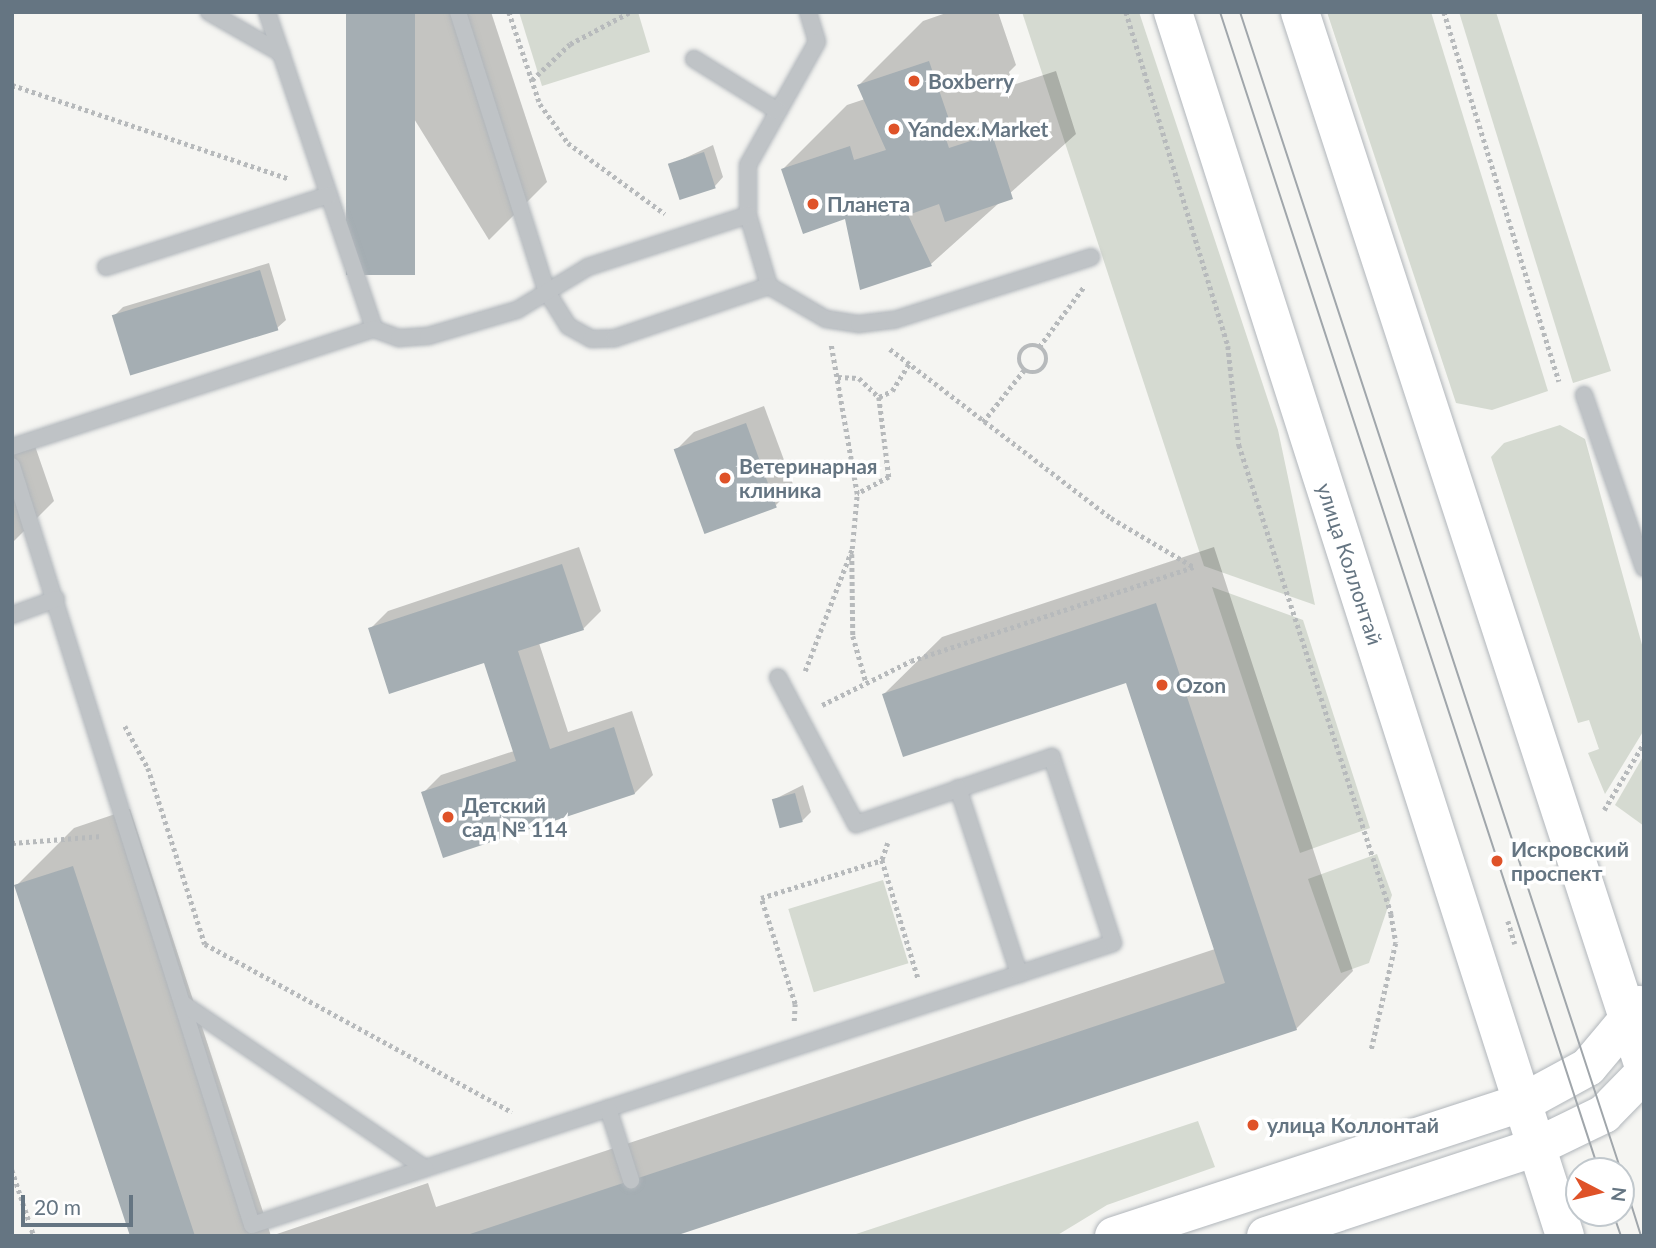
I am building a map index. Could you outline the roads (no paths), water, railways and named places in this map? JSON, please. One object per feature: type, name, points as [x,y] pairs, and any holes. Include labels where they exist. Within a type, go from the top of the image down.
[{"type":"main road","name":"улица Коллонтай","points":[[1172,12],[1565,1236]]},
{"type":"main road","points":[[1300,12],[1636,1010],[1644,1068]]},
{"type":"main road","points":[[1114,1236],[1522,1103],[1588,1067],[1636,1010]]},
{"type":"main road","points":[[1266,1236],[1536,1147],[1604,1114],[1644,1073]]},
{"type":"lane","points":[[209,12],[281,53]]},
{"type":"lane","points":[[267,12],[374,329]]},
{"type":"lane","points":[[458,12],[547,292],[568,326],[590,339],[615,338],[769,286]]},
{"type":"lane","points":[[808,12],[817,42],[748,165],[748,215],[769,286],[826,319],[859,324],[894,320],[1091,257]]},
{"type":"lane","points":[[694,59],[778,111]]},
{"type":"lane","points":[[106,267],[329,195]]},
{"type":"lane","points":[[12,447],[374,329],[399,338],[428,336],[517,310],[588,267],[748,215]]},
{"type":"lane","points":[[1584,395],[1644,568]]},
{"type":"lane","points":[[12,466],[57,599],[252,1225],[1113,943],[1052,757],[856,824],[778,677]]},
{"type":"lane","points":[[12,615],[57,599]]},
{"type":"lane","points":[[958,788],[1019,974]]},
{"type":"lane","points":[[182,1003],[425,1168]]},
{"type":"lane","points":[[608,1108],[631,1180]]},
{"type":"tram line","points":[[1220,12],[1594,1157]]},
{"type":"tram line","points":[[1240,12],[1616,1157]]},
{"type":"tram line","points":[[1635,1217],[1641,1236]]},
{"type":"tram line","points":[[1618,1227],[1621,1236]]},
{"type":"place","name":"Boxberry","points":[[914,81]]},
{"type":"place","name":"Yandex.Market","points":[[894,129]]},
{"type":"place","name":"Планета","points":[[813,204]]},
{"type":"place","name":"Ветеринарная клиника","points":[[725,478]]},
{"type":"place","name":"Ozon","points":[[1162,685]]},
{"type":"place","name":"Детский сад № 114","points":[[448,817]]},
{"type":"place","name":"Искровский проспект","points":[[1497,861]]},
{"type":"place","name":"улица Коллонтай","points":[[1253,1125]]}]
